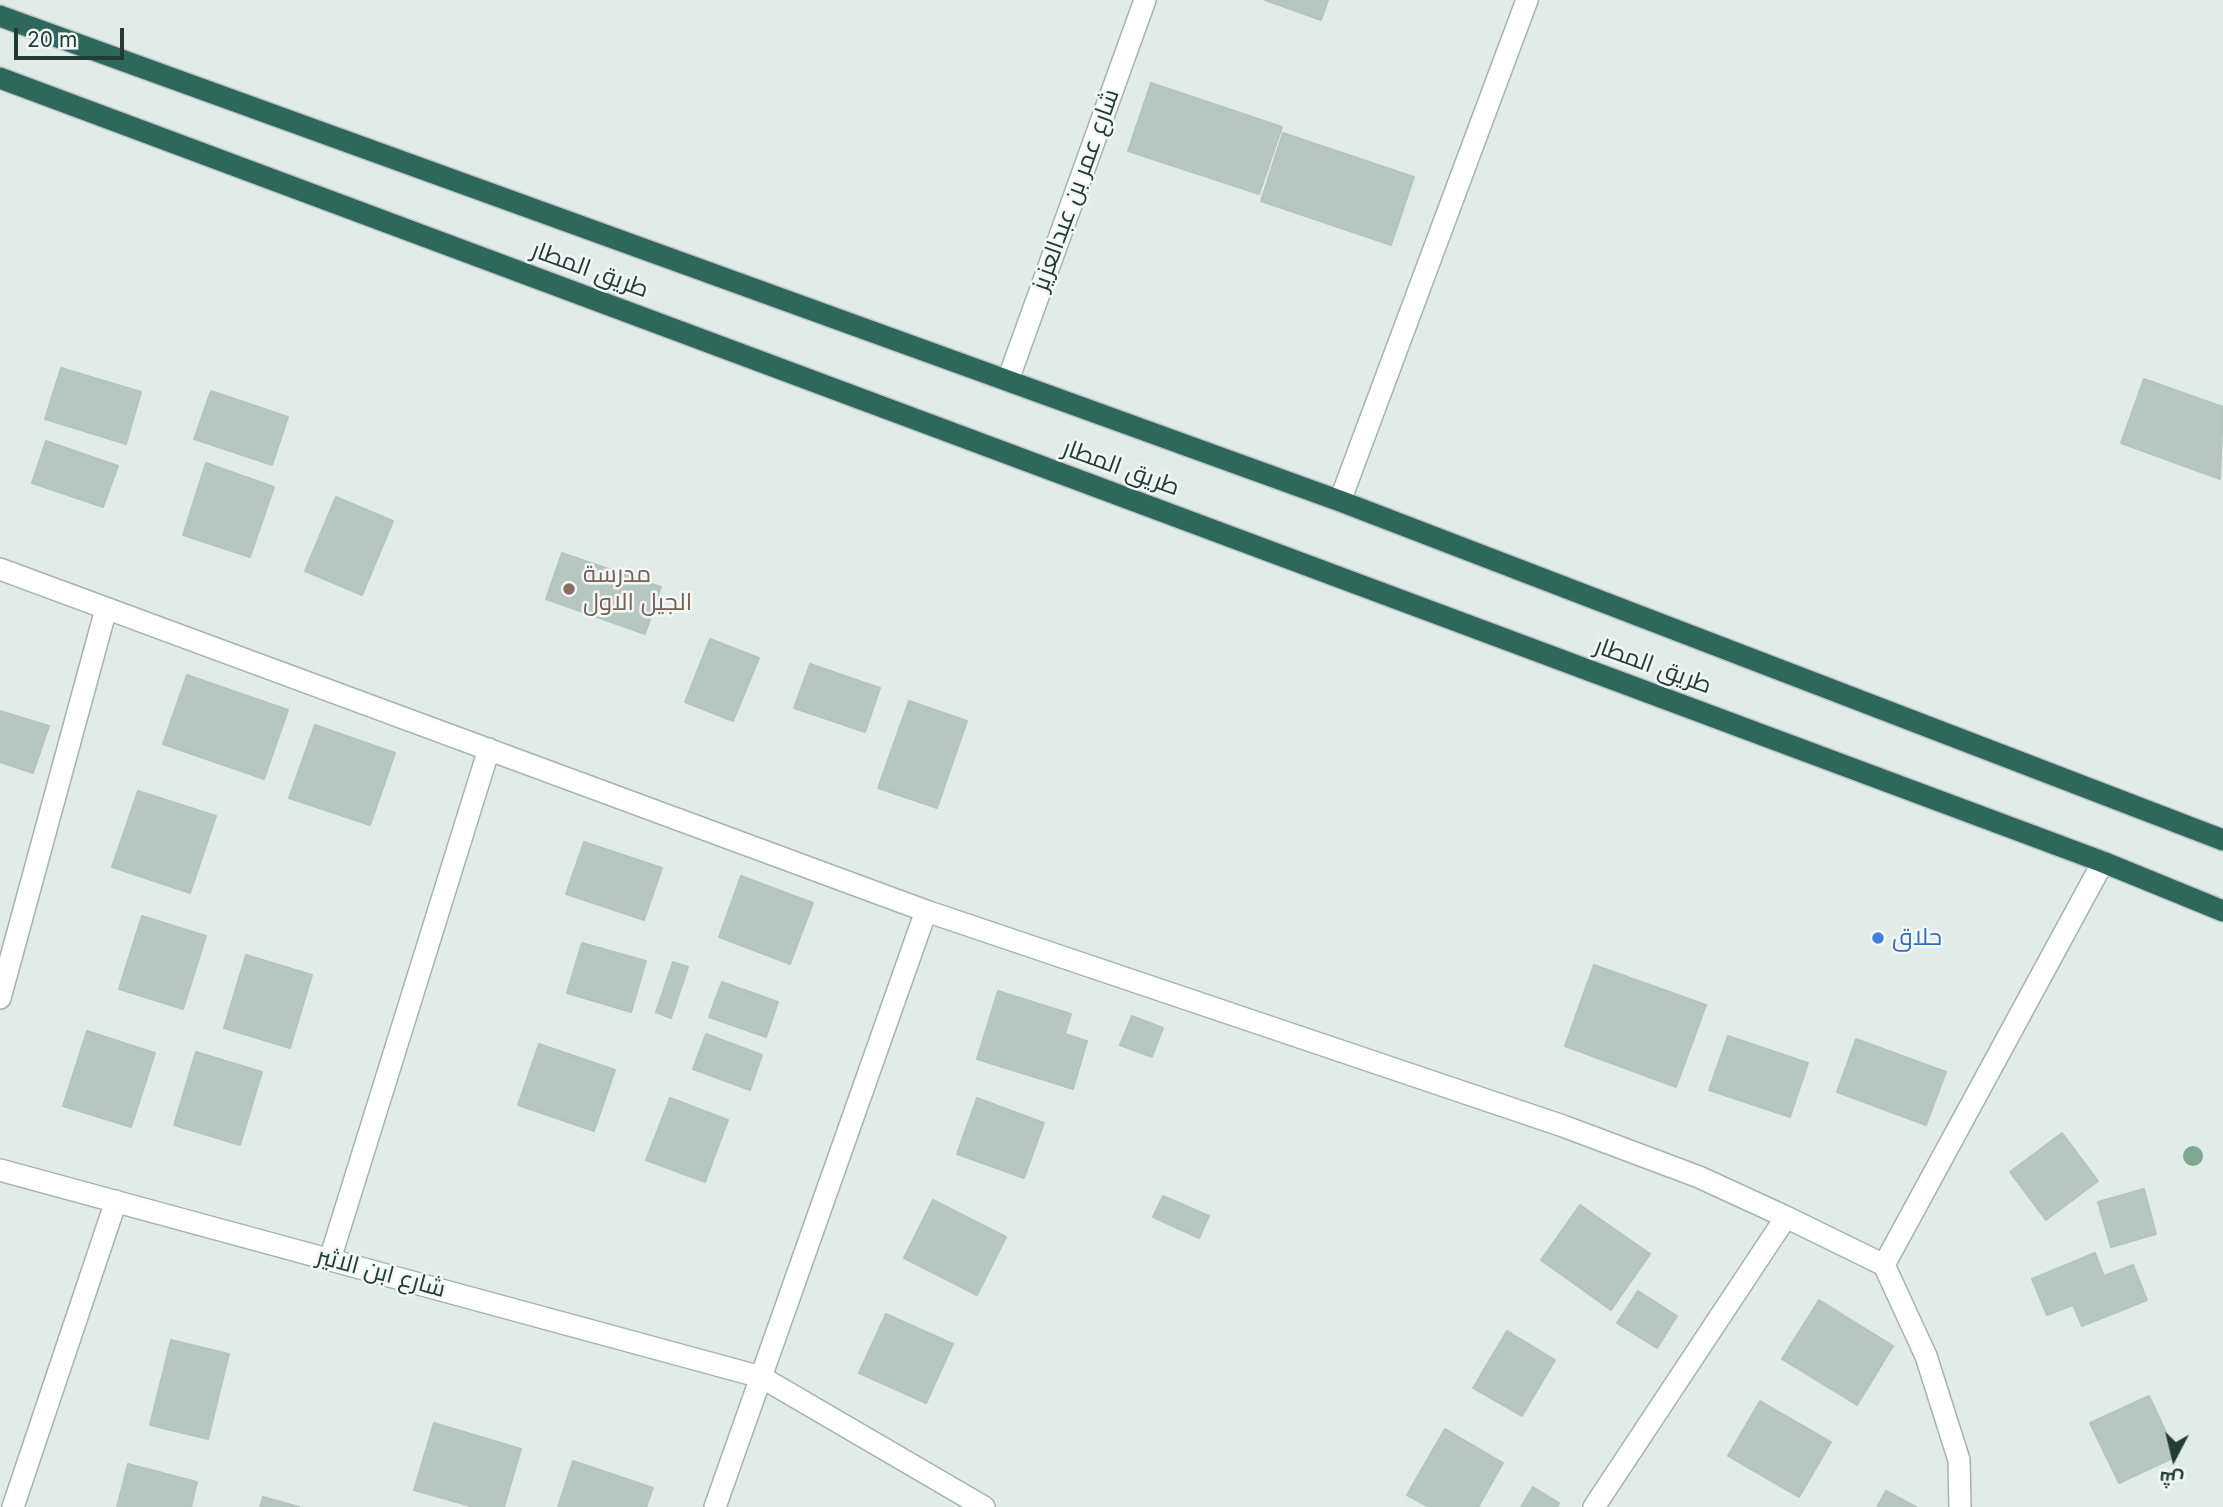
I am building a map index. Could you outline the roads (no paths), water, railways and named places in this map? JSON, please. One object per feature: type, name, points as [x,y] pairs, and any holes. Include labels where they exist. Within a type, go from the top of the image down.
[{"type":"highway","name":"طريق المطار","points":[[0,16],[1339,501],[2223,840]]},
{"type":"highway","name":"طريق المطار","points":[[0,78],[2103,862],[2223,911]]},
{"type":"street","name":"شارع عمر بن عبدالعزيز","points":[[1008,380],[1145,0]]},
{"type":"street","points":[[1339,501],[1527,0]]},
{"type":"street","points":[[0,569],[926,911],[1563,1126],[1699,1177],[1786,1217],[1884,1265],[1926,1356],[1959,1460],[1960,1507]]},
{"type":"street","points":[[0,998],[106,609]]},
{"type":"street","points":[[330,1259],[489,749]]},
{"type":"street","points":[[1884,1265],[2103,862]]},
{"type":"street","points":[[715,1507],[926,911]]},
{"type":"street","name":"شارع ابن الاثير","points":[[0,1170],[761,1377],[984,1507]]},
{"type":"street","points":[[13,1507],[116,1201]]},
{"type":"street","points":[[1594,1507],[1786,1217]]},
{"type":"place","name":"مدرسة الجيل الاول","points":[[569,589]]},
{"type":"place","name":"حلاق","points":[[1878,938]]}]
